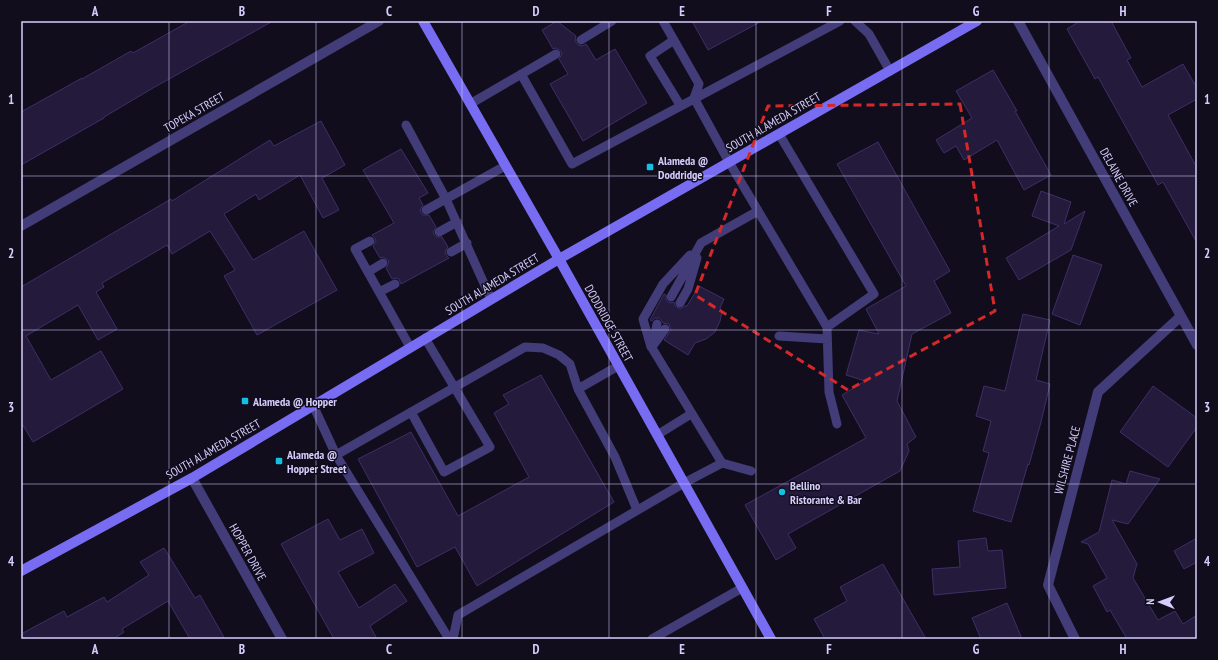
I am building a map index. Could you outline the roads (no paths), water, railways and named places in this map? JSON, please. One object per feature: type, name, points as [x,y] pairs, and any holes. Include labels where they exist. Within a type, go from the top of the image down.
[{"type":"main road","name":"DODDRIDGE STREET","points":[[423,21],[559,259],[771,639]]},
{"type":"main road","name":"SOUTH ALAMEDA STREET","points":[[21,571],[192,478],[559,259],[977,21]]},
{"type":"street","name":"TOPEKA STREET","points":[[21,226],[379,21]]},
{"type":"street","name":"DELAINE DRIVE","points":[[1018,21],[1180,317],[1197,345]]},
{"type":"street","name":"WILSHIRE PLACE","points":[[1075,639],[1048,584],[1098,392],[1180,317]]},
{"type":"street","name":"HOPPER DRIVE","points":[[192,478],[282,639]]},
{"type":"lane","points":[[581,40],[612,21]]},
{"type":"lane","points":[[664,21],[699,84],[694,98],[729,162],[827,327],[829,392],[837,424]]},
{"type":"lane","points":[[521,74],[572,164],[680,105],[840,21]]},
{"type":"lane","points":[[860,23],[869,34],[890,71]]},
{"type":"lane","points":[[674,40],[650,56],[680,105]]},
{"type":"lane","points":[[470,104],[556,54]]},
{"type":"lane","points":[[406,125],[446,199],[491,299]]},
{"type":"lane","points":[[779,134],[874,294],[827,327]]},
{"type":"lane","points":[[426,210],[506,166]]},
{"type":"lane","points":[[751,471],[722,463],[652,348],[643,319],[663,284],[701,243],[758,211]]},
{"type":"lane","points":[[439,232],[457,222]]},
{"type":"lane","points":[[370,241],[355,249],[410,347]]},
{"type":"lane","points":[[451,252],[467,243]]},
{"type":"lane","points":[[671,297],[701,243]]},
{"type":"lane","points":[[680,303],[688,289],[701,243]]},
{"type":"lane","points":[[368,272],[383,263]]},
{"type":"lane","points":[[379,292],[395,284]]},
{"type":"lane","points":[[652,348],[661,326]]},
{"type":"lane","points":[[779,336],[827,339]]},
{"type":"lane","points":[[411,412],[444,472],[490,447],[425,338]]},
{"type":"lane","points":[[336,455],[525,347],[543,348],[559,355],[570,364],[578,389],[615,457],[637,510]]},
{"type":"lane","points":[[578,389],[618,366]]},
{"type":"lane","points":[[313,405],[336,455],[449,639]]},
{"type":"lane","points":[[656,435],[691,414]]},
{"type":"lane","points":[[453,639],[458,616],[637,510],[722,463]]},
{"type":"lane","points":[[652,639],[742,588]]},
{"type":"place","name":"Alameda @ Doddridge","points":[[650,167]]},
{"type":"place","name":"Alameda @ Hopper","points":[[245,401]]},
{"type":"place","name":"Alameda @ Hopper Street","points":[[279,461]]},
{"type":"place","name":"Bellino Ristorante & Bar","points":[[782,492]]}]
